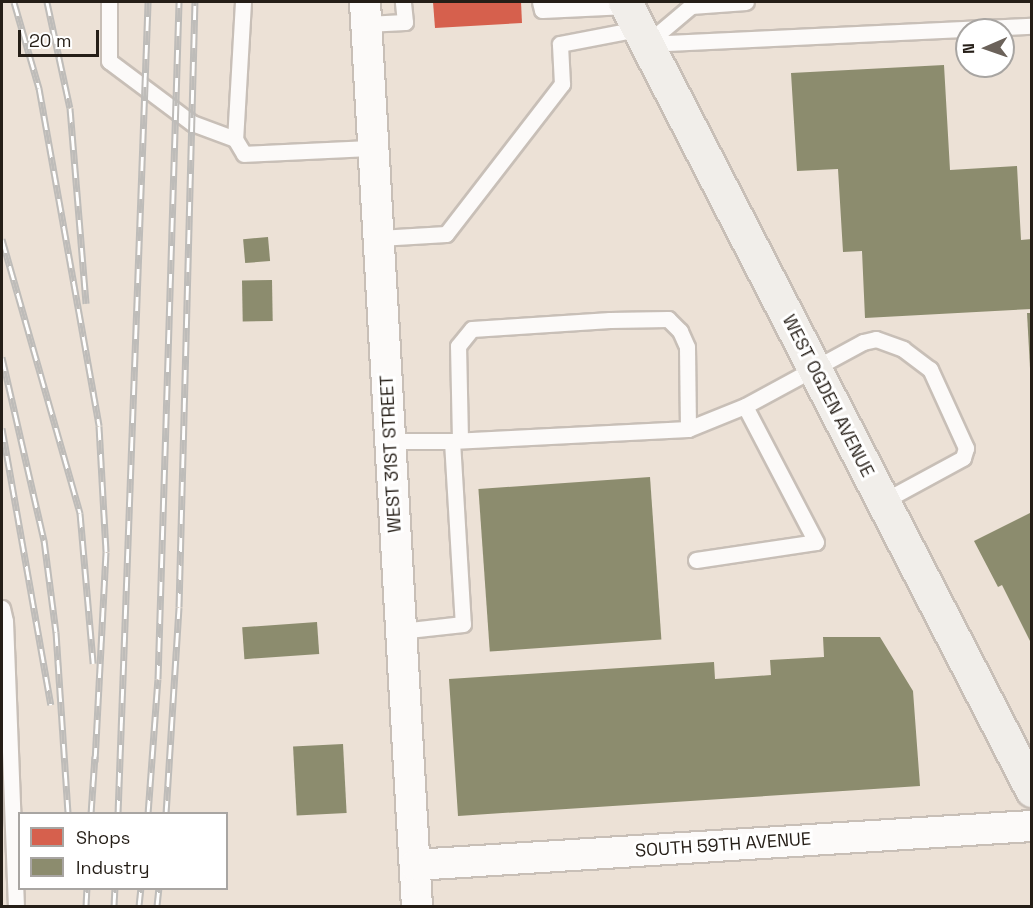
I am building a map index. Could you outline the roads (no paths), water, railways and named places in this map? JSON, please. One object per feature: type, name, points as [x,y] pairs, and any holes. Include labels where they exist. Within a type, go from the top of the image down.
[{"type":"main road","name":"WEST OGDEN AVENUE","points":[[634,20],[1032,790]]},
{"type":"street","name":"WEST 31ST STREET","points":[[366,13],[417,906]]},
{"type":"street","name":"SOUTH 59TH AVENUE","points":[[415,865],[1032,826]]},
{"type":"lane","points":[[109,2],[109,61],[192,123],[235,140],[244,153],[373,148]]},
{"type":"lane","points":[[235,140],[243,2]]},
{"type":"lane","points":[[366,13],[405,22],[404,2]]},
{"type":"lane","points":[[540,2],[542,10],[634,20],[1032,26]]},
{"type":"lane","points":[[379,238],[446,234],[562,84],[560,44],[634,20],[691,6],[746,2]]},
{"type":"lane","points":[[401,631],[463,624],[456,440],[458,346],[472,329],[610,320],[668,319],[680,331],[687,346],[688,429]]},
{"type":"lane","points":[[390,441],[688,429],[745,406],[876,339],[903,349],[930,369],[966,448],[963,458],[882,502]]},
{"type":"lane","points":[[696,560],[816,542],[745,406]]},
{"type":"lane","points":[[2,608],[5,621],[16,906]]},
{"type":"railway","points":[[14,2],[39,88],[99,426],[106,552],[95,762]]},
{"type":"railway","points":[[47,2],[70,108],[86,303]]},
{"type":"railway","points":[[118,812],[148,2]]},
{"type":"railway","points":[[148,812],[158,679],[179,2]]},
{"type":"railway","points":[[166,812],[179,607],[195,2]]},
{"type":"railway","points":[[2,239],[80,513],[93,663]]},
{"type":"railway","points":[[2,357],[44,540],[56,632],[68,812]]},
{"type":"railway","points":[[2,428],[51,705]]},
{"type":"railway","points":[[91,812],[95,756]]},
{"type":"railway","points":[[86,906],[87,890]]},
{"type":"railway","points":[[114,906],[115,890]]},
{"type":"railway","points":[[139,906],[141,890]]},
{"type":"railway","points":[[157,906],[159,890]]}]
